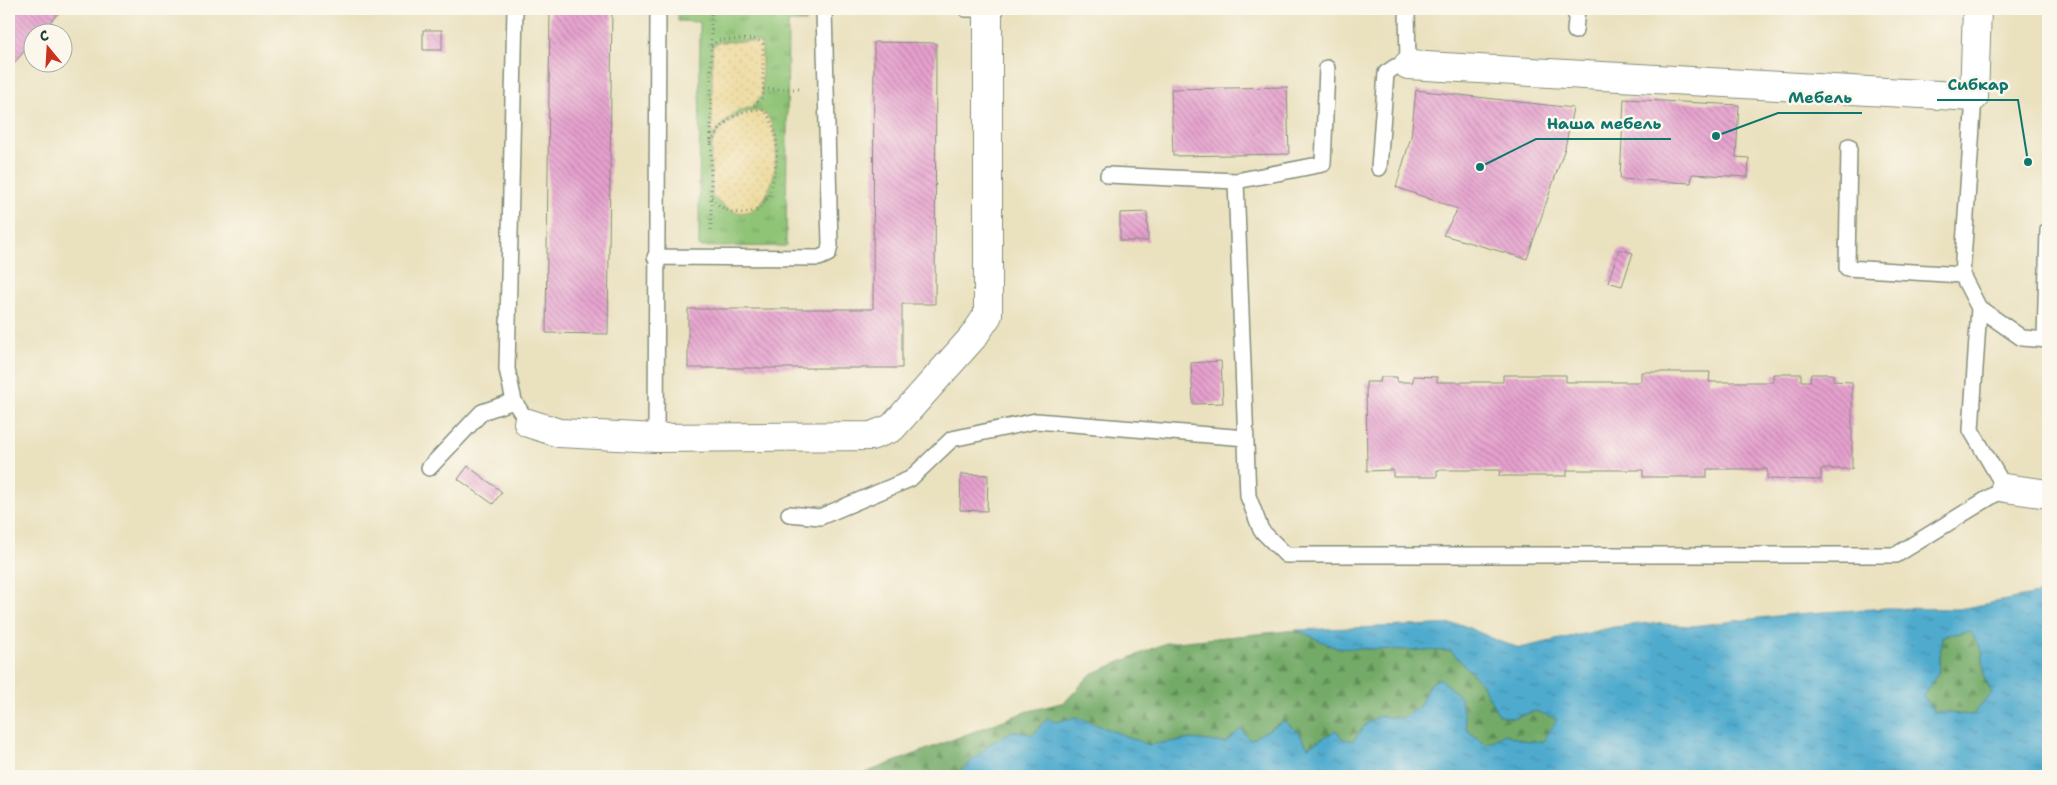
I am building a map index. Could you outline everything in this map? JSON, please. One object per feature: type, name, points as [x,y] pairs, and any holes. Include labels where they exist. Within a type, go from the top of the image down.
[{"type":"street","points":[[521,412],[559,433],[656,438],[871,436],[892,428],[973,337],[988,315],[988,9]]},
{"type":"street","points":[[1408,66],[1974,97],[1977,9]]},
{"type":"street","points":[[2005,488],[2048,494]]},
{"type":"lane","points":[[429,468],[482,412],[521,412],[507,368],[514,9]]},
{"type":"lane","points":[[966,9],[988,9]]},
{"type":"lane","points":[[1379,168],[1386,73],[1395,67],[1408,66],[1407,9]]},
{"type":"lane","points":[[1576,31],[1577,9]]},
{"type":"lane","points":[[656,438],[655,257],[658,10]]},
{"type":"lane","points":[[655,257],[818,258],[828,254],[830,245],[824,10]]},
{"type":"lane","points":[[1108,175],[1236,181],[1323,164],[1327,68]]},
{"type":"lane","points":[[1974,97],[1962,275],[1979,308],[2022,338],[2047,340],[2048,230]]},
{"type":"lane","points":[[1849,146],[1847,268],[1962,275]]},
{"type":"lane","points":[[1236,181],[1248,496],[1261,530],[1286,555],[1896,555],[2005,488],[1971,430],[1979,308]]},
{"type":"lane","points":[[789,514],[820,517],[910,479],[952,439],[1036,421],[1246,438]]},
{"type":"path","points":[[658,10],[824,10]]},
{"type":"path","points":[[711,10],[711,236]]},
{"type":"path","points":[[711,46],[719,40],[756,39],[764,44],[763,97],[751,109]]},
{"type":"path","points":[[763,89],[825,88]]},
{"type":"path","points":[[711,143],[727,122],[740,112],[751,109],[764,110],[772,120],[776,137],[776,167],[772,188],[767,200],[755,211],[737,214],[720,207],[711,196]]},
{"type":"green space","points":[[678,9],[806,9],[806,22],[788,22],[786,246],[699,247],[700,22],[678,21]],"holes":[[[756,41],[762,45],[762,96],[750,108],[740,110],[726,121],[713,136],[713,47],[720,42]],[[773,129],[774,165],[766,199],[712,196],[712,146]]]},
{"type":"green space","points":[[1297,630],[1336,648],[1451,651],[1481,683],[1499,715],[1512,718],[1536,711],[1558,719],[1543,742],[1521,740],[1505,734],[1486,745],[1467,730],[1460,697],[1429,685],[1419,707],[1402,718],[1379,716],[1367,723],[1353,741],[1343,739],[1336,730],[1308,747],[1299,733],[1284,721],[1250,740],[1225,743],[1191,739],[1149,745],[1076,717],[1056,722],[1033,735],[1012,731],[964,767],[956,776],[857,776],[1025,712],[1065,702],[1091,674],[1166,643]]},
{"type":"green space","points":[[1970,631],[1983,652],[1984,677],[1992,693],[1973,715],[1934,712],[1923,696],[1938,673],[1942,636]]},
{"type":"sand","points":[[756,41],[762,45],[762,96],[750,108],[740,110],[726,121],[712,137],[712,47],[720,42]]},
{"type":"sand","points":[[751,111],[759,111],[766,115],[773,128],[776,146],[775,167],[770,187],[761,203],[748,212],[732,210],[712,196],[711,151],[714,139],[727,123],[739,115]]},
{"type":"water","points":[[2048,592],[2048,776],[956,776],[991,743],[1012,731],[1033,735],[1047,718],[1056,722],[1076,717],[1149,745],[1191,739],[1225,743],[1241,729],[1250,740],[1284,721],[1299,733],[1308,747],[1336,730],[1343,739],[1353,741],[1367,723],[1379,716],[1402,718],[1419,707],[1429,685],[1440,678],[1460,697],[1467,730],[1486,745],[1505,734],[1521,740],[1543,742],[1557,719],[1536,711],[1512,718],[1499,715],[1481,683],[1451,651],[1336,648],[1297,630],[1460,624],[1520,648],[1614,627],[1649,623],[1692,626],[1794,614],[1887,608],[1959,609]],"holes":[[[1970,631],[1983,652],[1984,677],[1992,693],[1973,715],[1934,712],[1923,696],[1938,673],[1942,636]]]},
{"type":"building","points":[[17,9],[62,9],[50,22],[22,22],[22,54],[9,69],[9,18]]},
{"type":"building","points":[[550,9],[612,9],[608,334],[546,333]]},
{"type":"building","points":[[423,30],[442,30],[442,50],[423,50]]},
{"type":"building","points":[[874,42],[936,43],[935,304],[902,304],[902,368],[688,368],[688,309],[873,309]]},
{"type":"building","points":[[1287,87],[1289,154],[1173,156],[1171,89]]},
{"type":"building","points":[[1416,90],[1573,108],[1565,148],[1527,259],[1443,235],[1458,209],[1396,187],[1411,137]]},
{"type":"building","points":[[1624,99],[1739,105],[1736,157],[1749,158],[1748,177],[1692,174],[1691,183],[1620,179]]},
{"type":"building","points":[[1147,212],[1148,241],[1120,241],[1120,213]]},
{"type":"building","points":[[1619,249],[1633,253],[1622,286],[1608,282]]},
{"type":"building","points":[[1221,361],[1223,403],[1193,404],[1191,363]]},
{"type":"building","points":[[1641,372],[1710,372],[1709,382],[1773,382],[1773,374],[1801,374],[1801,381],[1810,381],[1811,374],[1833,374],[1833,381],[1852,382],[1852,469],[1821,469],[1821,480],[1767,479],[1767,469],[1707,469],[1707,477],[1643,477],[1643,470],[1567,470],[1567,476],[1499,476],[1500,470],[1437,470],[1437,477],[1393,477],[1393,470],[1367,471],[1366,382],[1380,382],[1381,377],[1397,377],[1397,382],[1413,382],[1413,376],[1437,377],[1437,382],[1503,382],[1503,375],[1566,375],[1566,382],[1641,382]]},
{"type":"building","points":[[468,466],[502,492],[493,504],[458,479]]},
{"type":"building","points":[[961,474],[988,475],[987,511],[960,510]]},
{"type":"place","name":"Мебель","points":[[1716,136]]},
{"type":"place","name":"Сибкар","points":[[2028,162]]},
{"type":"place","name":"Наша мебель","points":[[1480,167]]}]
